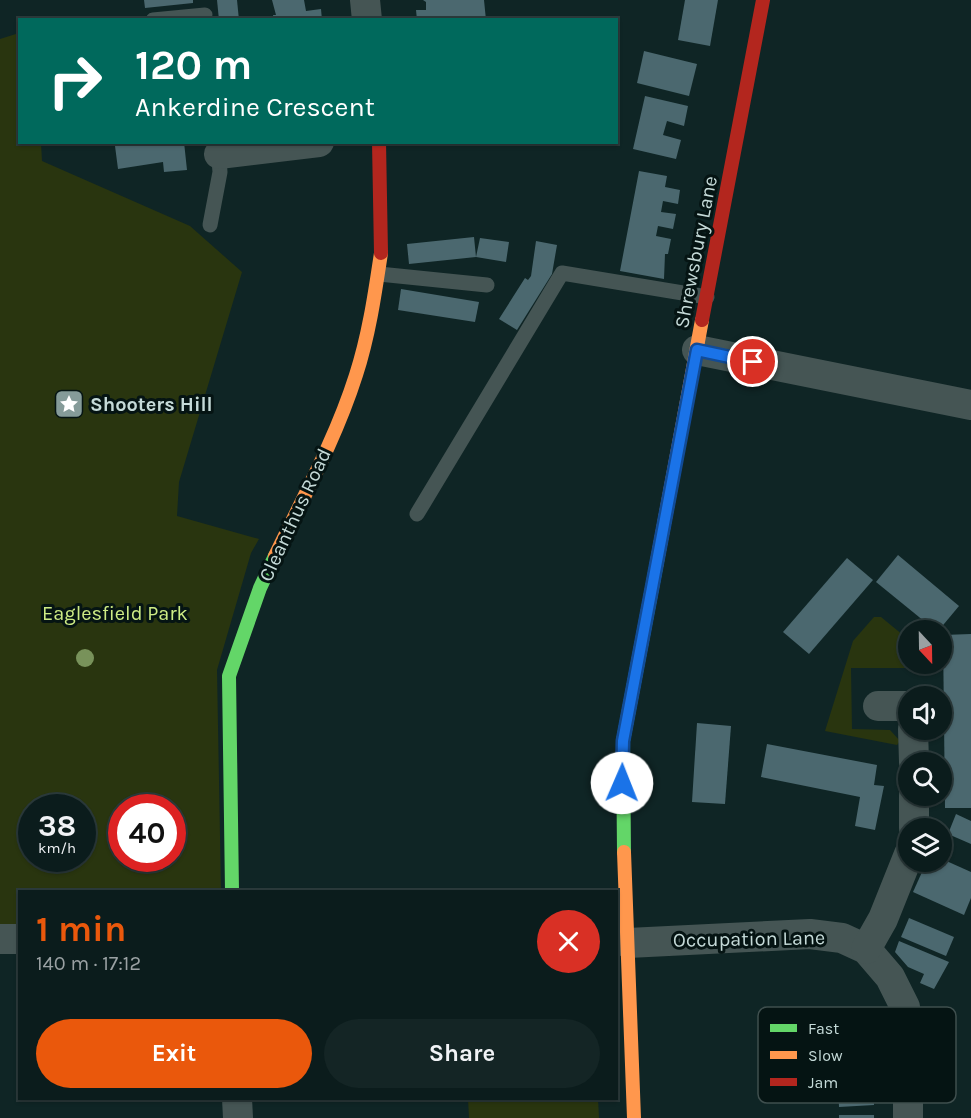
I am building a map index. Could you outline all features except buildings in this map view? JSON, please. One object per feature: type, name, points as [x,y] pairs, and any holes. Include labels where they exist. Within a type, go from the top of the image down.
[{"type":"street","points":[[365,0],[367,18]]},
{"type":"street","name":"Shrewsbury Lane","points":[[634,1118],[624,930],[623,741],[763,0]]},
{"type":"street","points":[[218,148],[286,144]]},
{"type":"street","name":"Cleanthus Road","points":[[232,890],[229,676],[260,588],[338,425],[357,373],[379,274],[383,243],[379,144]]},
{"type":"street","points":[[697,350],[971,405]]},
{"type":"street","points":[[878,706],[898,706]]},
{"type":"street","points":[[866,949],[883,919],[902,872]]},
{"type":"street","name":"Occupation Lane","points":[[624,930],[810,934],[842,938],[866,949],[890,977],[905,1007]]},
{"type":"street","points":[[0,939],[18,939]]},
{"type":"street","points":[[237,1100],[238,1118]]},
{"type":"street","name":"Occupation Lane","points":[[909,1103],[909,1118]]},
{"type":"lane","points":[[165,18],[205,11]]},
{"type":"lane","points":[[210,225],[220,172],[218,148]]},
{"type":"lane","points":[[417,514],[562,273],[707,297]]},
{"type":"lane","points":[[379,274],[487,285]]},
{"type":"green space","name":"Eaglesfield Park","points":[[18,33],[18,144],[41,144],[42,161],[190,226],[242,272],[179,482],[177,516],[259,539],[251,553],[217,670],[221,890],[18,890],[18,925],[0,926],[0,39]]},
{"type":"green space","points":[[874,617],[881,617],[898,631],[898,668],[851,668],[852,729],[890,730],[900,741],[897,745],[825,731],[853,641]]},
{"type":"green space","points":[[468,1100],[598,1100],[599,1118],[469,1118]]},
{"type":"traffic: fast","points":[[232,890],[229,676],[260,588],[275,556]]},
{"type":"traffic: fast","points":[[624,852],[623,741],[656,567]]},
{"type":"traffic: slow","points":[[275,556],[319,467],[348,398],[361,360],[381,253]]},
{"type":"traffic: slow","points":[[656,567],[702,320]]},
{"type":"traffic: slow","points":[[624,852],[634,1118]]},
{"type":"traffic: jam","points":[[702,320],[763,0]]},
{"type":"traffic: jam","points":[[379,144],[381,253]]},
{"type":"place","name":"Shooters Hill","points":[[69,404]]},
{"type":"route","points":[[622,783],[623,741],[666,525],[697,350],[753,362]]}]
